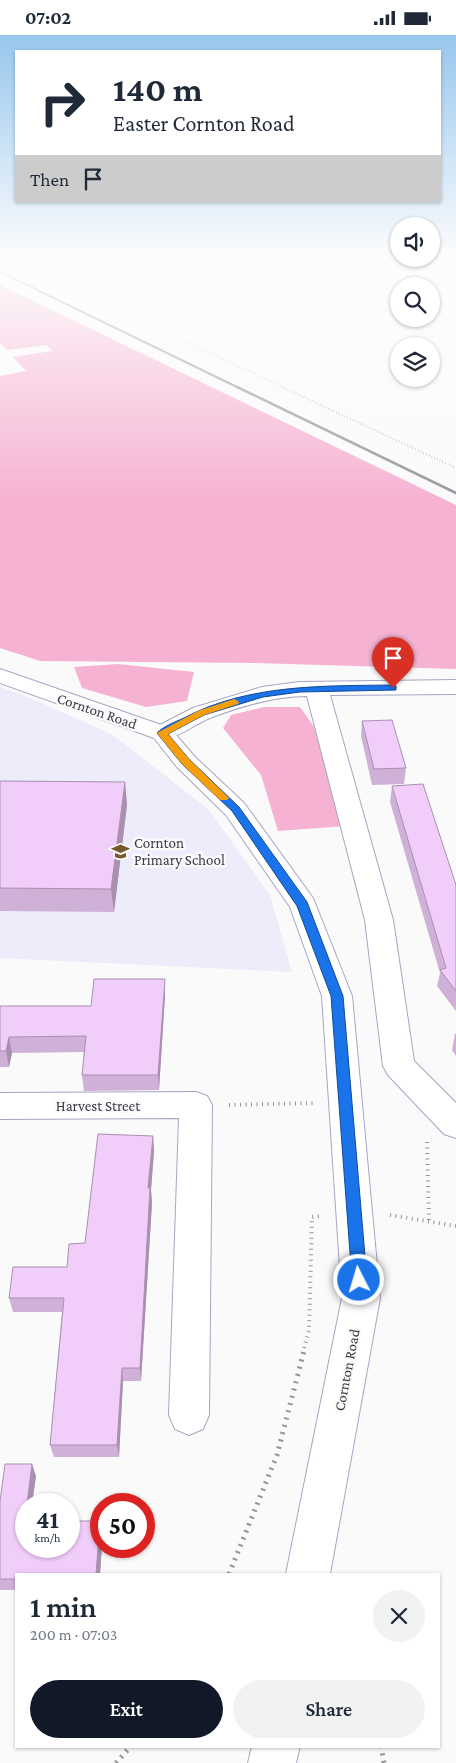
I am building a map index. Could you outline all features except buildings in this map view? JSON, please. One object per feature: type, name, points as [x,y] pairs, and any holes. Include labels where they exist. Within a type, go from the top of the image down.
[{"type":"street","name":"Cornton Road","points":[[0,676],[162,733],[186,762],[235,809],[303,905],[337,996],[361,1298],[308,1573]]},
{"type":"street","points":[[162,733],[201,713],[262,694],[317,689],[456,687]]},
{"type":"street","points":[[317,689],[379,920],[399,1066],[456,1124]]},
{"type":"street","points":[[189,1415],[196,1105]]},
{"type":"street","name":"Harvest Street","points":[[0,1106],[196,1105]]},
{"type":"street","points":[[272,1763],[276,1748]]},
{"type":"path","points":[[179,339],[456,468]]},
{"type":"path","points":[[426,1093],[429,1221]]},
{"type":"path","points":[[196,1105],[344,1103]]},
{"type":"path","points":[[229,1573],[277,1455],[309,1330],[312,1217],[353,1208],[456,1226]]},
{"type":"path","points":[[116,1763],[130,1748]]},
{"type":"path","points":[[381,1748],[384,1763]]},
{"type":"shaded area","points":[[0,339],[111,339],[456,505],[456,669],[255,663],[40,661],[0,648],[0,376],[26,371],[13,357],[52,351],[47,345],[7,350],[0,343]]},
{"type":"shaded area","points":[[118,664],[194,672],[187,701],[146,707],[82,688],[74,667]]},
{"type":"shaded area","name":"Cornton Primary School","points":[[0,687],[33,699],[113,735],[208,809],[270,895],[292,972],[0,958]]},
{"type":"shaded area","points":[[264,707],[300,707],[317,731],[346,826],[278,831],[261,775],[223,728],[231,715]]},
{"type":"railway","points":[[137,339],[239,388]]},
{"type":"railway","points":[[237,387],[456,493]]},
{"type":"slow traffic","points":[[224,798],[186,762],[162,733],[201,713],[234,702]]},
{"type":"place","name":"Cornton Primary School","points":[[120,852]]},
{"type":"route","points":[[359,1280],[337,996],[303,905],[235,809],[186,762],[162,733],[201,713],[262,694],[300,689],[393,688]]}]
